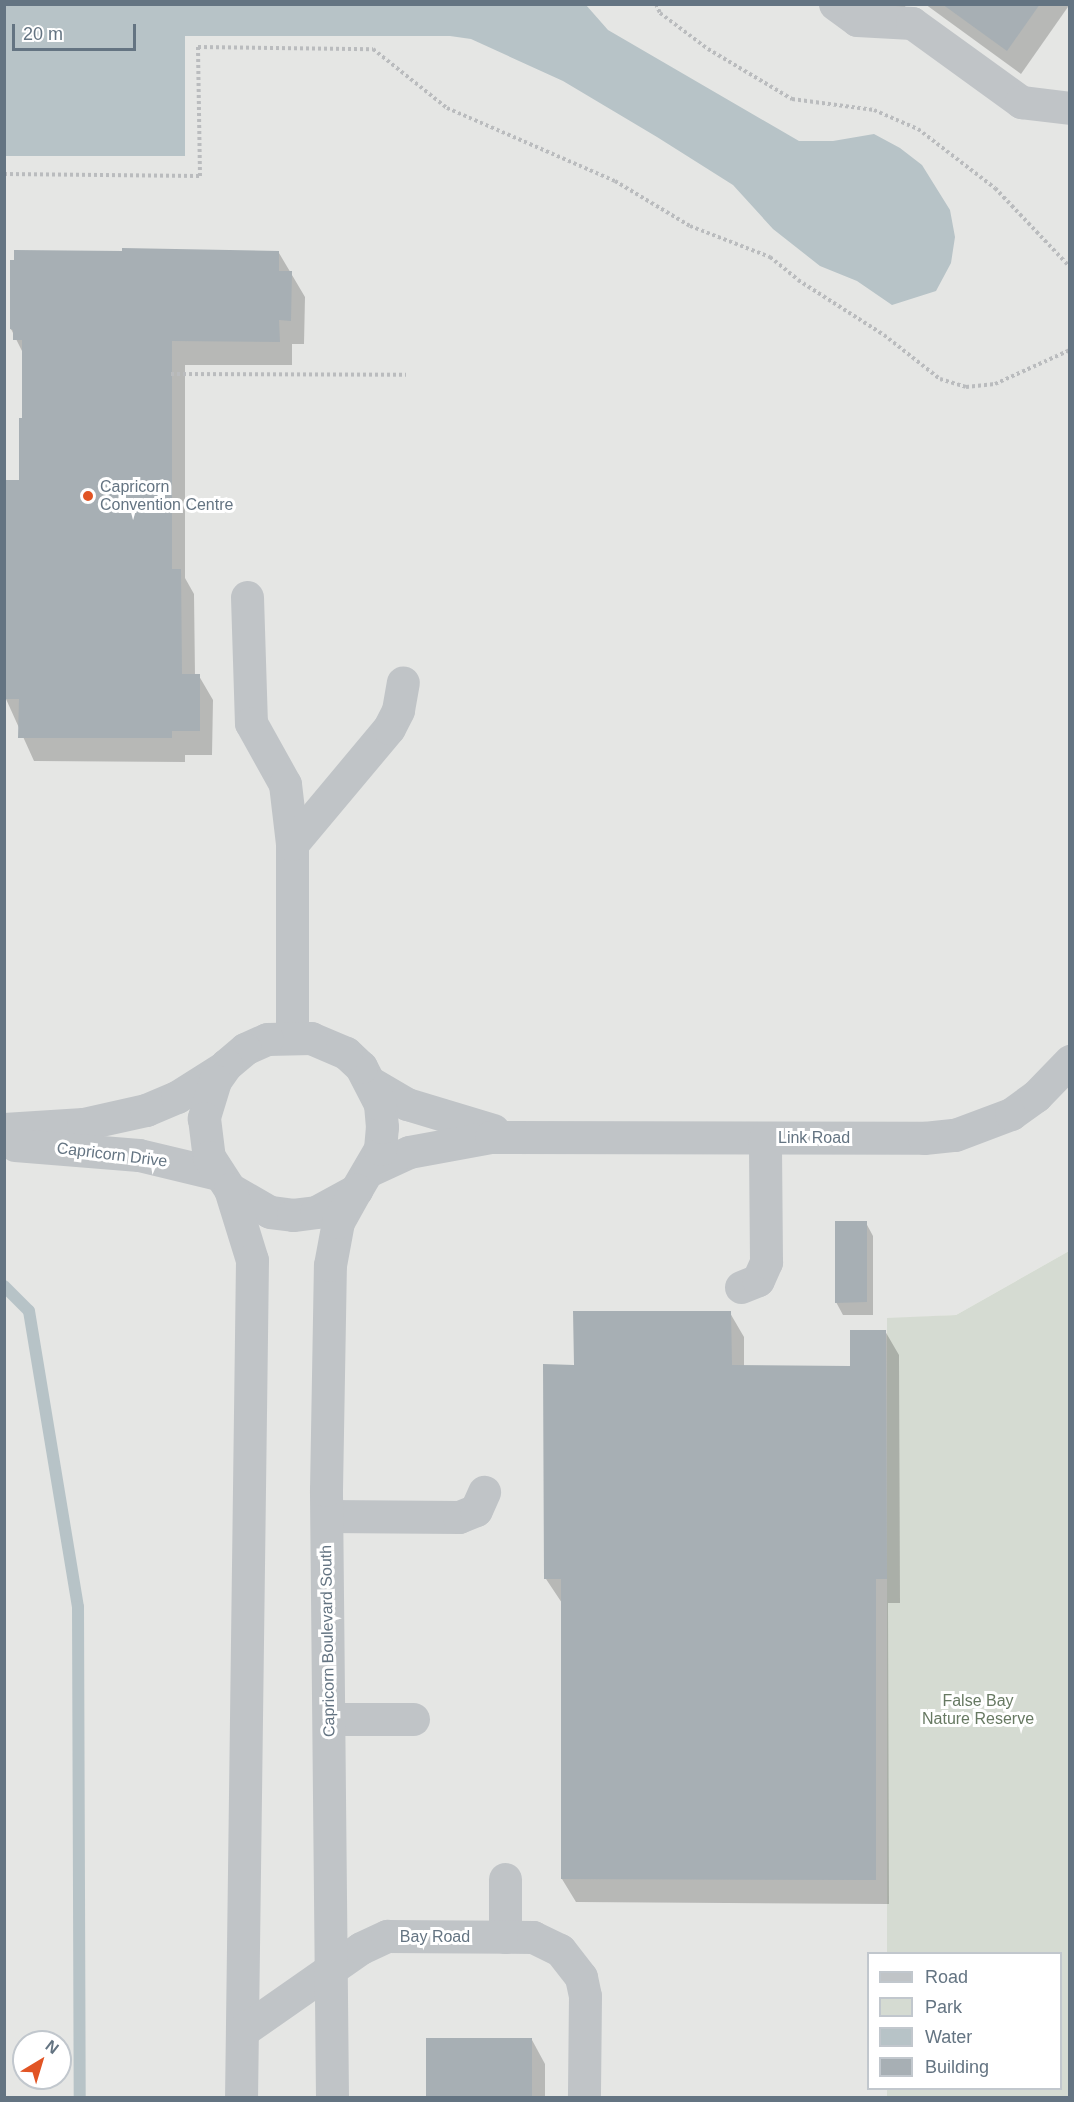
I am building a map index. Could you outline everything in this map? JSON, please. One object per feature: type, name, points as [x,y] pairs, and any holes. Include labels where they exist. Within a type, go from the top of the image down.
[{"type":"street","points":[[835,4],[857,20],[912,23],[1021,102],[1070,108]]},
{"type":"street","points":[[247,597],[252,723],[285,784],[292,844],[292,1035]]},
{"type":"street","points":[[292,844],[389,728],[398,710],[403,682]]},
{"type":"street","points":[[224,1182],[270,1212],[293,1215],[316,1212],[363,1180],[380,1149],[382,1126],[380,1104],[371,1083],[346,1053],[311,1038],[292,1035],[267,1039],[245,1049],[226,1065],[207,1099],[204,1118],[209,1156],[224,1182],[252,1260],[245,2028],[241,2097]]},
{"type":"street","name":"Link Road","points":[[363,1180],[409,1152],[449,1143],[534,1137],[765,1138],[954,1135],[1011,1114],[1036,1096],[1070,1060]]},
{"type":"street","name":"Capricorn Drive","points":[[4,1129],[83,1125],[146,1110],[177,1097],[226,1065]]},
{"type":"street","name":"Link Road","points":[[371,1083],[407,1104],[450,1119],[534,1137]]},
{"type":"street","points":[[741,1287],[758,1280],[766,1262],[765,1138]]},
{"type":"street","name":"Capricorn Drive","points":[[4,1144],[139,1155],[224,1182]]},
{"type":"street","name":"Capricorn Boulevard South","points":[[332,2097],[327,1516],[331,1245],[363,1180]]},
{"type":"street","points":[[327,1516],[459,1517],[476,1510],[484,1492]]},
{"type":"street","points":[[329,1719],[413,1719]]},
{"type":"street","points":[[505,1879],[505,1937]]},
{"type":"street","name":"Bay Road","points":[[245,2028],[332,1967],[387,1936],[533,1937],[560,1950],[581,1977],[585,1996],[584,2097]]},
{"type":"path","points":[[656,4],[660,13],[708,49],[792,99],[874,110],[918,129],[995,188],[1070,267]]},
{"type":"path","points":[[4,174],[200,176],[198,47],[373,49],[447,108],[615,181],[690,226],[770,257],[798,280],[884,335],[940,379],[966,387],[995,384],[1070,350]]},
{"type":"path","points":[[171,374],[406,375]]},
{"type":"shaded area","points":[[5,5],[1069,5],[1069,1251],[956,1315],[887,1319],[887,1952],[867,1952],[867,2090],[887,2090],[887,2097],[5,2098]]},
{"type":"green space","name":"False Bay Nature Reserve","points":[[1069,1251],[1069,2097],[887,2097],[887,2090],[1062,2090],[1062,1952],[887,1952],[887,1318],[956,1315]]},
{"type":"water","points":[[5,4],[586,5],[608,30],[799,141],[833,141],[874,134],[900,148],[922,165],[950,210],[955,237],[951,263],[936,291],[892,305],[857,281],[820,266],[773,229],[733,185],[657,137],[563,81],[471,39],[450,36],[185,36],[185,156],[5,156]]},
{"type":"building","points":[[942,4],[1040,4],[1007,51]]},
{"type":"building","name":"Capricorn Convention Centre","points":[[122,248],[279,251],[279,271],[292,271],[291,321],[279,320],[280,342],[172,341],[172,569],[181,569],[182,674],[200,674],[200,731],[172,731],[172,738],[18,738],[19,699],[4,699],[4,480],[19,480],[19,418],[22,418],[22,340],[13,340],[13,330],[10,329],[10,260],[14,260],[14,250],[122,251]]},
{"type":"building","points":[[835,1221],[867,1221],[867,1302],[835,1303]]},
{"type":"building","points":[[573,1311],[731,1311],[732,1365],[850,1366],[850,1330],[886,1330],[887,1579],[876,1579],[876,1880],[561,1879],[561,1579],[544,1579],[543,1364],[574,1365]]},
{"type":"building","points":[[426,2038],[532,2038],[532,2097],[426,2097]]},
{"type":"waterway","points":[[4,1286],[29,1311],[78,1607],[80,2098]]},
{"type":"place","name":"Capricorn Convention Centre","points":[[88,496]]}]
